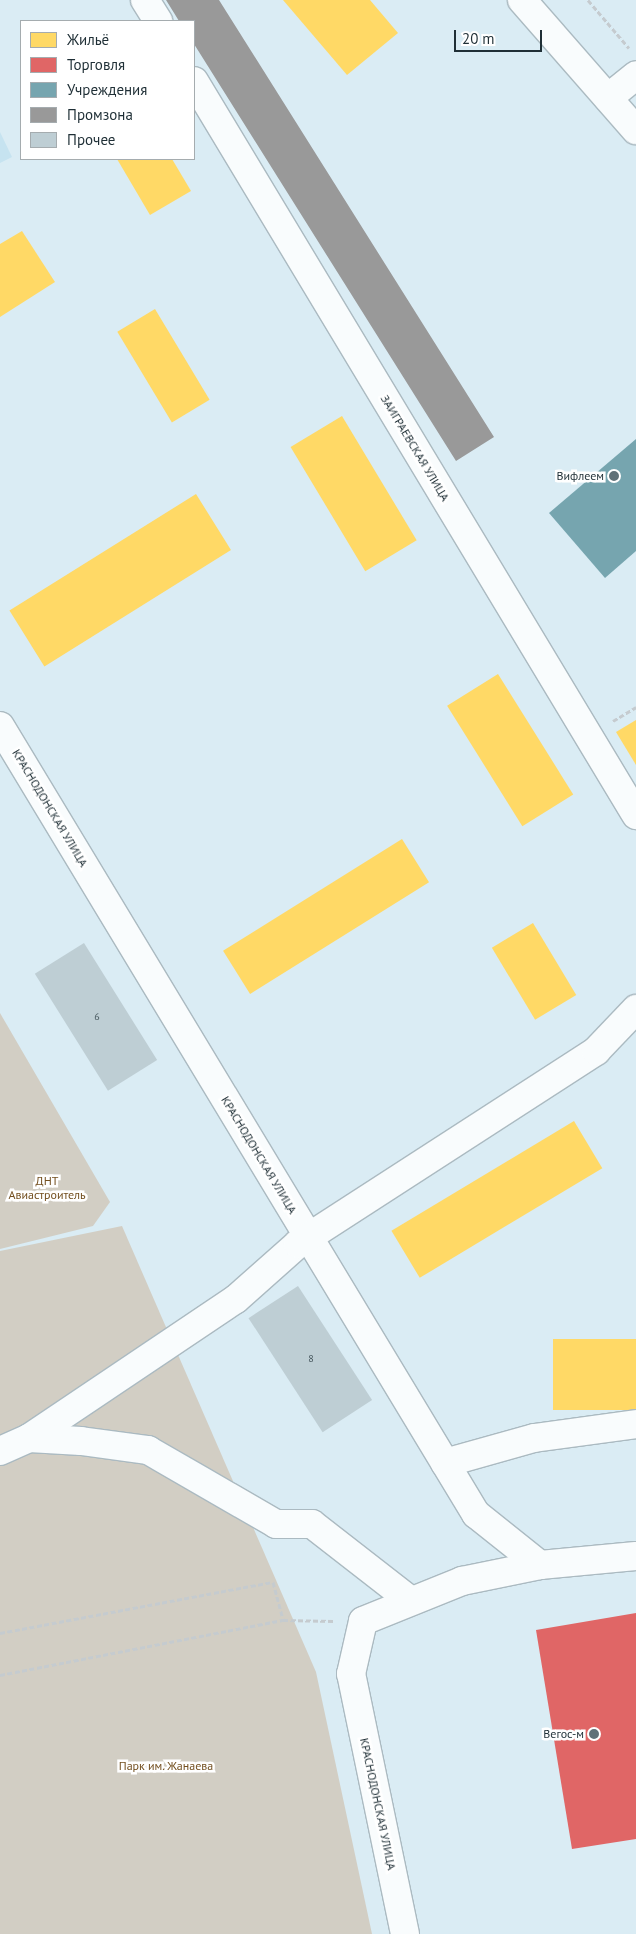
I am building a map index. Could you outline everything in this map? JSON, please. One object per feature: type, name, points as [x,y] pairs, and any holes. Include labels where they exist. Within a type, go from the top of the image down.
[{"type":"street","points":[[145,0],[157,20]]},
{"type":"street","points":[[522,0],[636,130]]},
{"type":"street","points":[[608,98],[633,62]]},
{"type":"street","name":"ЗАИГРАЕВСКАЯ УЛИЦА","points":[[195,83],[636,815]]},
{"type":"street","name":"КРАСНОДОНСКАЯ УЛИЦА","points":[[0,726],[476,1514],[540,1565]]},
{"type":"street","points":[[0,1451],[29,1438],[236,1299],[298,1244],[596,1051],[636,1009]]},
{"type":"street","points":[[445,1463],[534,1438],[636,1424]]},
{"type":"street","points":[[29,1438],[81,1441],[148,1450],[276,1524],[312,1524],[411,1601]]},
{"type":"street","points":[[363,1621],[462,1581],[540,1565],[636,1556]]},
{"type":"street","name":"КРАСНОДОНСКАЯ УЛИЦА","points":[[363,1621],[351,1674],[405,1934]]},
{"type":"path","points":[[588,0],[633,62]]},
{"type":"path","points":[[0,1633],[273,1582],[284,1620]]},
{"type":"path","points":[[0,1675],[284,1620],[363,1621]]},
{"type":"shaded area","points":[[0,132],[12,157],[0,163]]},
{"type":"green space","name":"ДНТ Авиастроитель","points":[[0,1013],[110,1202],[93,1226],[0,1249]]},
{"type":"green space","name":"Парк им. Жанаева","points":[[122,1226],[316,1672],[372,1934],[0,1934],[0,1251]]},
{"type":"building: Жильё","points":[[283,0],[370,0],[398,33],[347,75]]},
{"type":"building: Жильё","points":[[118,160],[173,160],[191,191],[150,215]]},
{"type":"building: Жильё","points":[[22,231],[55,282],[0,317],[0,244]]},
{"type":"building: Жильё","points":[[155,309],[210,400],[172,423],[117,332]]},
{"type":"building: Жильё","points":[[342,416],[417,540],[365,571],[291,447]]},
{"type":"building: Жильё","points":[[196,494],[231,550],[44,667],[9,611]]},
{"type":"building: Жильё","points":[[498,674],[573,794],[522,826],[447,706]]},
{"type":"building: Жильё","points":[[636,720],[636,765],[616,732]]},
{"type":"building: Жильё","points":[[402,839],[429,882],[250,994],[223,951]]},
{"type":"building: Жильё","points":[[533,923],[576,995],[535,1020],[492,948]]},
{"type":"building: Жильё","points":[[574,1121],[602,1168],[420,1278],[391,1231]]},
{"type":"building: Жильё","points":[[553,1339],[636,1339],[636,1410],[553,1410]]},
{"type":"building: Торговля","name":"Вегос-м","points":[[636,1613],[636,1839],[572,1849],[536,1630]]},
{"type":"building: Учреждения","name":"Вифлеем","points":[[636,439],[636,551],[605,578],[549,513]]},
{"type":"building: Промзона","points":[[166,0],[219,0],[494,437],[456,461],[195,46],[195,20],[178,20]]},
{"type":"building: Прочее","points":[[84,943],[157,1060],[108,1091],[35,974]]},
{"type":"building: Прочее","points":[[298,1286],[372,1400],[323,1432],[249,1318]]},
{"type":"place","name":"Вифлеем","points":[[614,476]]},
{"type":"place","name":"Вегос-м","points":[[594,1734]]}]
